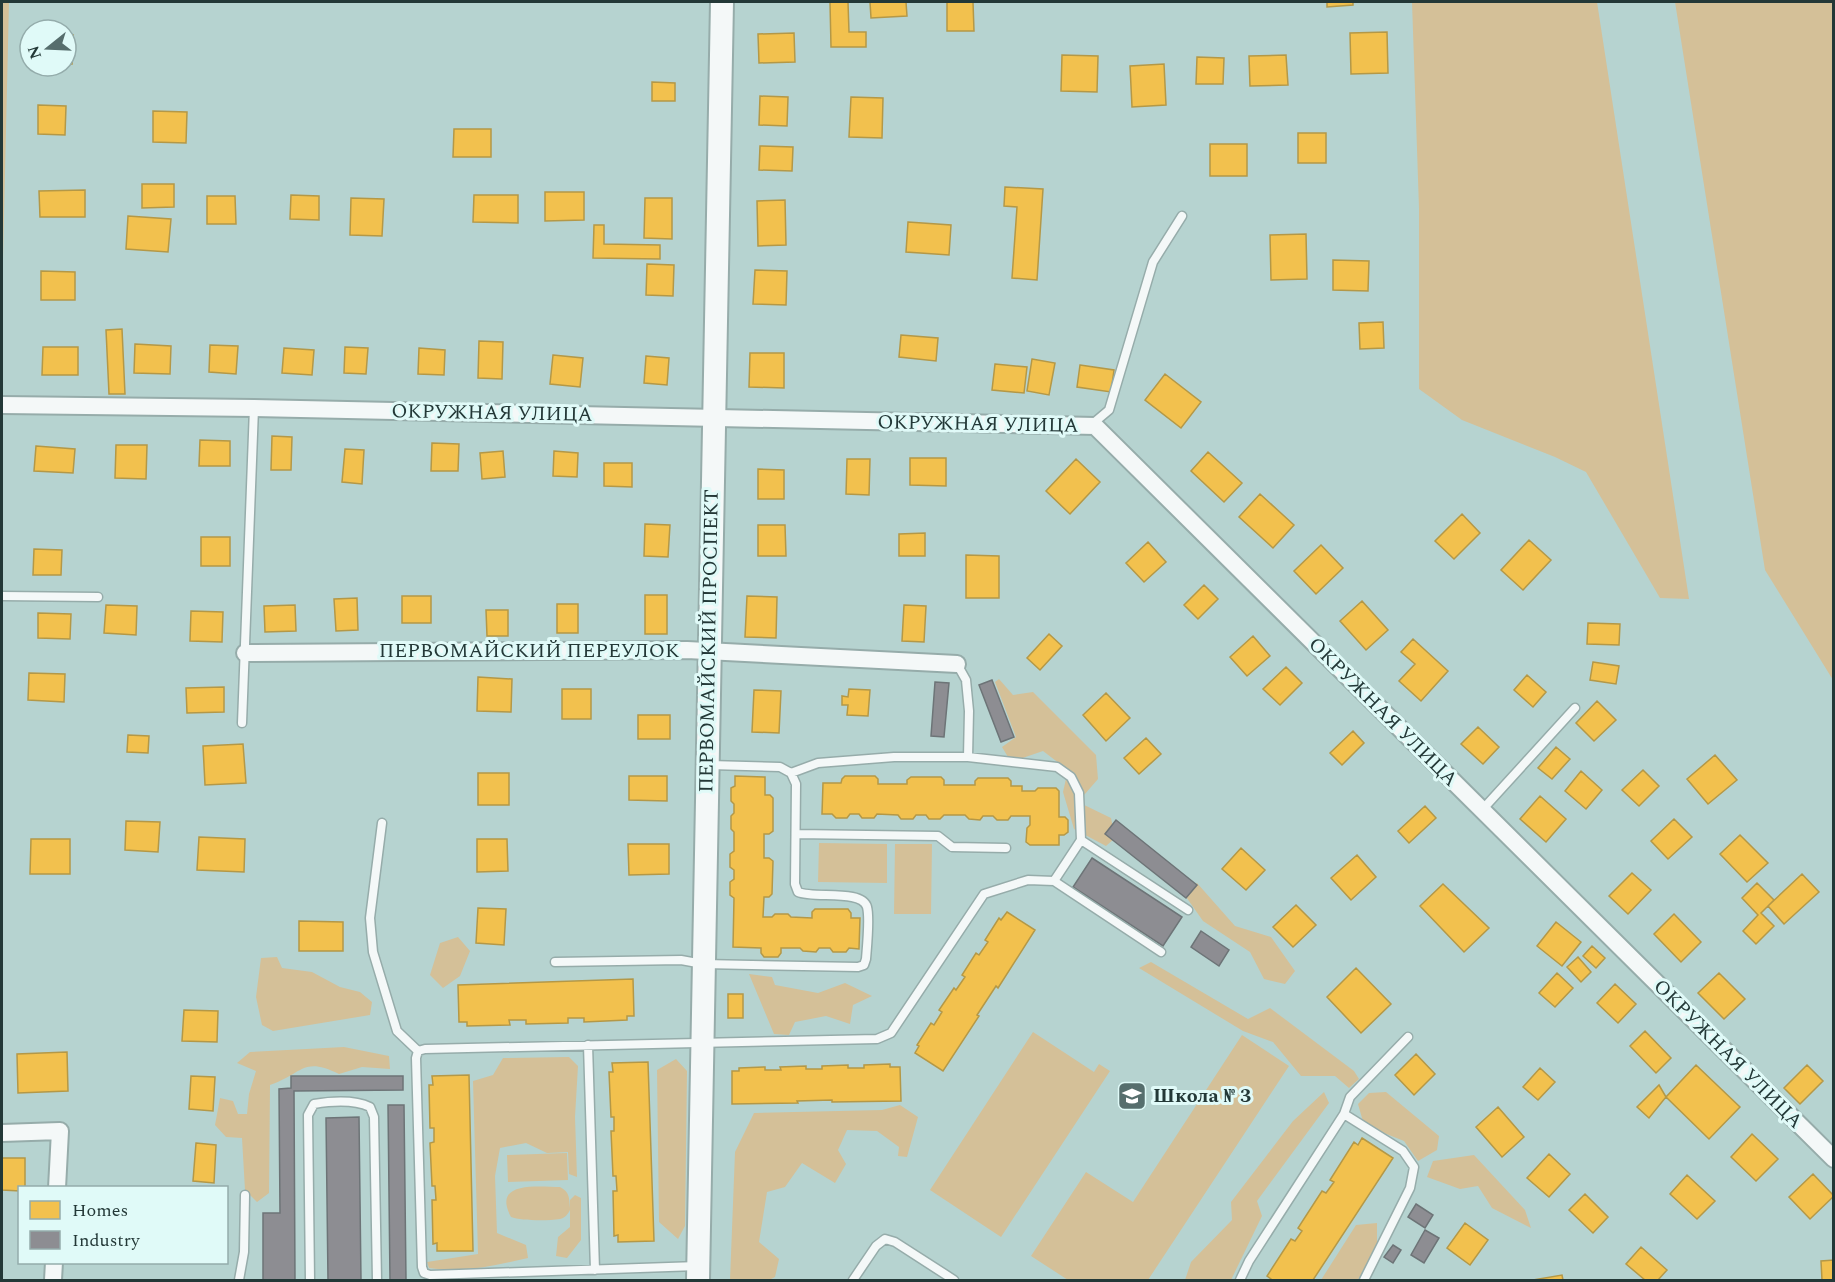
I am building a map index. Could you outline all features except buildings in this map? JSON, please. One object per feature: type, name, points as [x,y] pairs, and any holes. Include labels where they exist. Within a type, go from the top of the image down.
[{"type":"street","name":"ПЕРВОМАЙСКИЙ ПРОСПЕКТ","points":[[698,1274],[722,2]]},
{"type":"street","name":"ОКРУЖНАЯ УЛИЦА","points":[[2,405],[254,408],[1095,426],[1833,1159]]},
{"type":"street","name":"ПЕРВОМАЙСКИЙ ПЕРЕУЛОК","points":[[245,653],[709,651],[957,664]]},
{"type":"street","points":[[2,1133],[60,1131],[57,1186]]},
{"type":"street","points":[[53,1281],[54,1264]]},
{"type":"lane","points":[[1090,426],[1109,410],[1153,262],[1182,216]]},
{"type":"lane","points":[[242,723],[254,408]]},
{"type":"lane","points":[[2,596],[98,597]]},
{"type":"lane","points":[[957,664],[966,680],[969,711],[968,757]]},
{"type":"lane","points":[[1482,810],[1575,708]]},
{"type":"lane","points":[[791,773],[818,763],[894,757],[968,757],[1057,767],[1071,777],[1079,793],[1081,840],[1054,881]]},
{"type":"lane","points":[[555,962],[681,960],[703,964],[858,967],[864,964],[867,908],[863,900],[856,897],[806,895],[798,892],[795,884],[796,784],[791,773],[780,767],[707,765]]},
{"type":"lane","points":[[382,823],[370,918],[372,952],[397,1031],[418,1051]]},
{"type":"lane","points":[[796,834],[938,836],[952,847],[1006,848]]},
{"type":"lane","points":[[1081,840],[1188,910]]},
{"type":"lane","points":[[418,1051],[425,1049],[877,1039],[891,1033],[984,894],[1028,880],[1054,881],[1161,952]]},
{"type":"lane","points":[[1240,1281],[1249,1261],[1344,1114],[1350,1097],[1408,1037]]},
{"type":"lane","points":[[588,1045],[595,1270]]},
{"type":"lane","points":[[418,1051],[416,1058],[424,1273],[468,1277],[595,1270],[698,1274]]},
{"type":"lane","points":[[310,1281],[308,1115],[314,1104],[326,1102],[359,1102],[370,1107],[374,1117],[377,1281]]},
{"type":"lane","points":[[1344,1114],[1403,1151],[1414,1167],[1410,1188],[1364,1281]]},
{"type":"lane","points":[[239,1281],[244,1252],[245,1195]]},
{"type":"lane","points":[[853,1281],[876,1246],[885,1239],[896,1242],[954,1281]]},
{"type":"shaded area","points":[[2,2],[9,2],[2,302]]},
{"type":"shaded area","points":[[1412,2],[1597,2],[1689,599],[1660,598],[1586,472],[1555,457],[1462,420],[1419,389],[1419,208]]},
{"type":"shaded area","points":[[1675,2],[1833,2],[1833,680],[1765,570]]},
{"type":"shaded area","points":[[999,679],[1013,695],[1033,692],[1096,755],[1098,779],[1078,802],[1111,818],[1115,838],[1106,846],[1074,829],[1063,792],[1068,770],[1043,751],[1011,762],[1002,747],[1016,737],[995,682]]},
{"type":"shaded area","points":[[819,843],[887,844],[887,883],[818,882]]},
{"type":"shaded area","points":[[895,844],[932,844],[931,914],[894,914]]},
{"type":"shaded area","points":[[1197,883],[1235,926],[1271,937],[1295,971],[1285,984],[1264,979],[1250,952],[1203,921],[1184,894]]},
{"type":"shaded area","points":[[458,937],[470,951],[460,976],[443,988],[430,975],[440,943]]},
{"type":"shaded area","points":[[277,957],[282,968],[312,972],[340,987],[360,992],[372,1002],[370,1015],[273,1031],[262,1025],[256,997],[261,958]]},
{"type":"shaded area","points":[[1151,962],[1248,1019],[1270,1008],[1354,1071],[1359,1079],[1349,1088],[1335,1076],[1301,1076],[1273,1042],[1243,1031],[1139,968]]},
{"type":"shaded area","points":[[749,974],[772,977],[775,985],[818,993],[845,983],[872,996],[853,1005],[850,1024],[826,1016],[795,1022],[789,1035],[774,1034]]},
{"type":"shaded area","points":[[1033,1032],[1094,1072],[1099,1064],[1110,1071],[1001,1237],[930,1190]]},
{"type":"shaded area","points":[[1242,1035],[1289,1066],[1148,1280],[1068,1280],[1031,1256],[1086,1172],[1133,1202]]},
{"type":"shaded area","points":[[344,1047],[389,1056],[390,1069],[362,1067],[339,1074],[327,1069],[310,1067],[270,1085],[269,1193],[257,1202],[245,1190],[242,1138],[226,1137],[215,1125],[220,1098],[233,1101],[238,1114],[247,1114],[249,1094],[256,1071],[237,1063],[250,1052]]},
{"type":"shaded area","points":[[569,1057],[578,1066],[575,1117],[577,1177],[569,1174],[568,1152],[547,1153],[526,1143],[500,1148],[495,1176],[497,1233],[526,1245],[528,1258],[467,1269],[429,1268],[427,1262],[478,1254],[473,1081],[493,1075],[503,1058]]},
{"type":"shaded area","points":[[676,1059],[687,1071],[685,1226],[678,1239],[659,1222],[657,1070]]},
{"type":"shaded area","points":[[1324,1092],[1329,1103],[1257,1201],[1262,1216],[1231,1280],[1185,1280],[1191,1262],[1232,1220],[1231,1202],[1293,1121]]},
{"type":"shaded area","points":[[1386,1092],[1439,1136],[1437,1150],[1418,1161],[1404,1141],[1364,1125],[1358,1104],[1369,1093]]},
{"type":"shaded area","points":[[900,1105],[918,1117],[907,1157],[898,1156],[899,1147],[877,1131],[847,1130],[838,1150],[846,1164],[835,1183],[802,1163],[785,1187],[767,1192],[759,1242],[779,1259],[775,1277],[769,1280],[730,1280],[735,1152],[754,1113],[882,1110]]},
{"type":"shaded area","points":[[567,1153],[568,1180],[508,1182],[507,1155]]},
{"type":"shaded area","points":[[1474,1155],[1525,1210],[1531,1228],[1492,1208],[1478,1186],[1460,1189],[1427,1177],[1433,1161]]},
{"type":"shaded area","points":[[530,1187],[560,1187],[567,1193],[570,1208],[570,1200],[575,1195],[581,1198],[581,1240],[567,1258],[556,1256],[558,1237],[570,1227],[570,1210],[560,1219],[528,1220],[511,1217],[507,1205],[507,1197],[512,1191]]},
{"type":"shaded area","points":[[1377,1223],[1377,1245],[1358,1280],[1321,1280],[1356,1225]]},
{"type":"place","name":"Школа № 3","points":[[1132,1096]]}]
